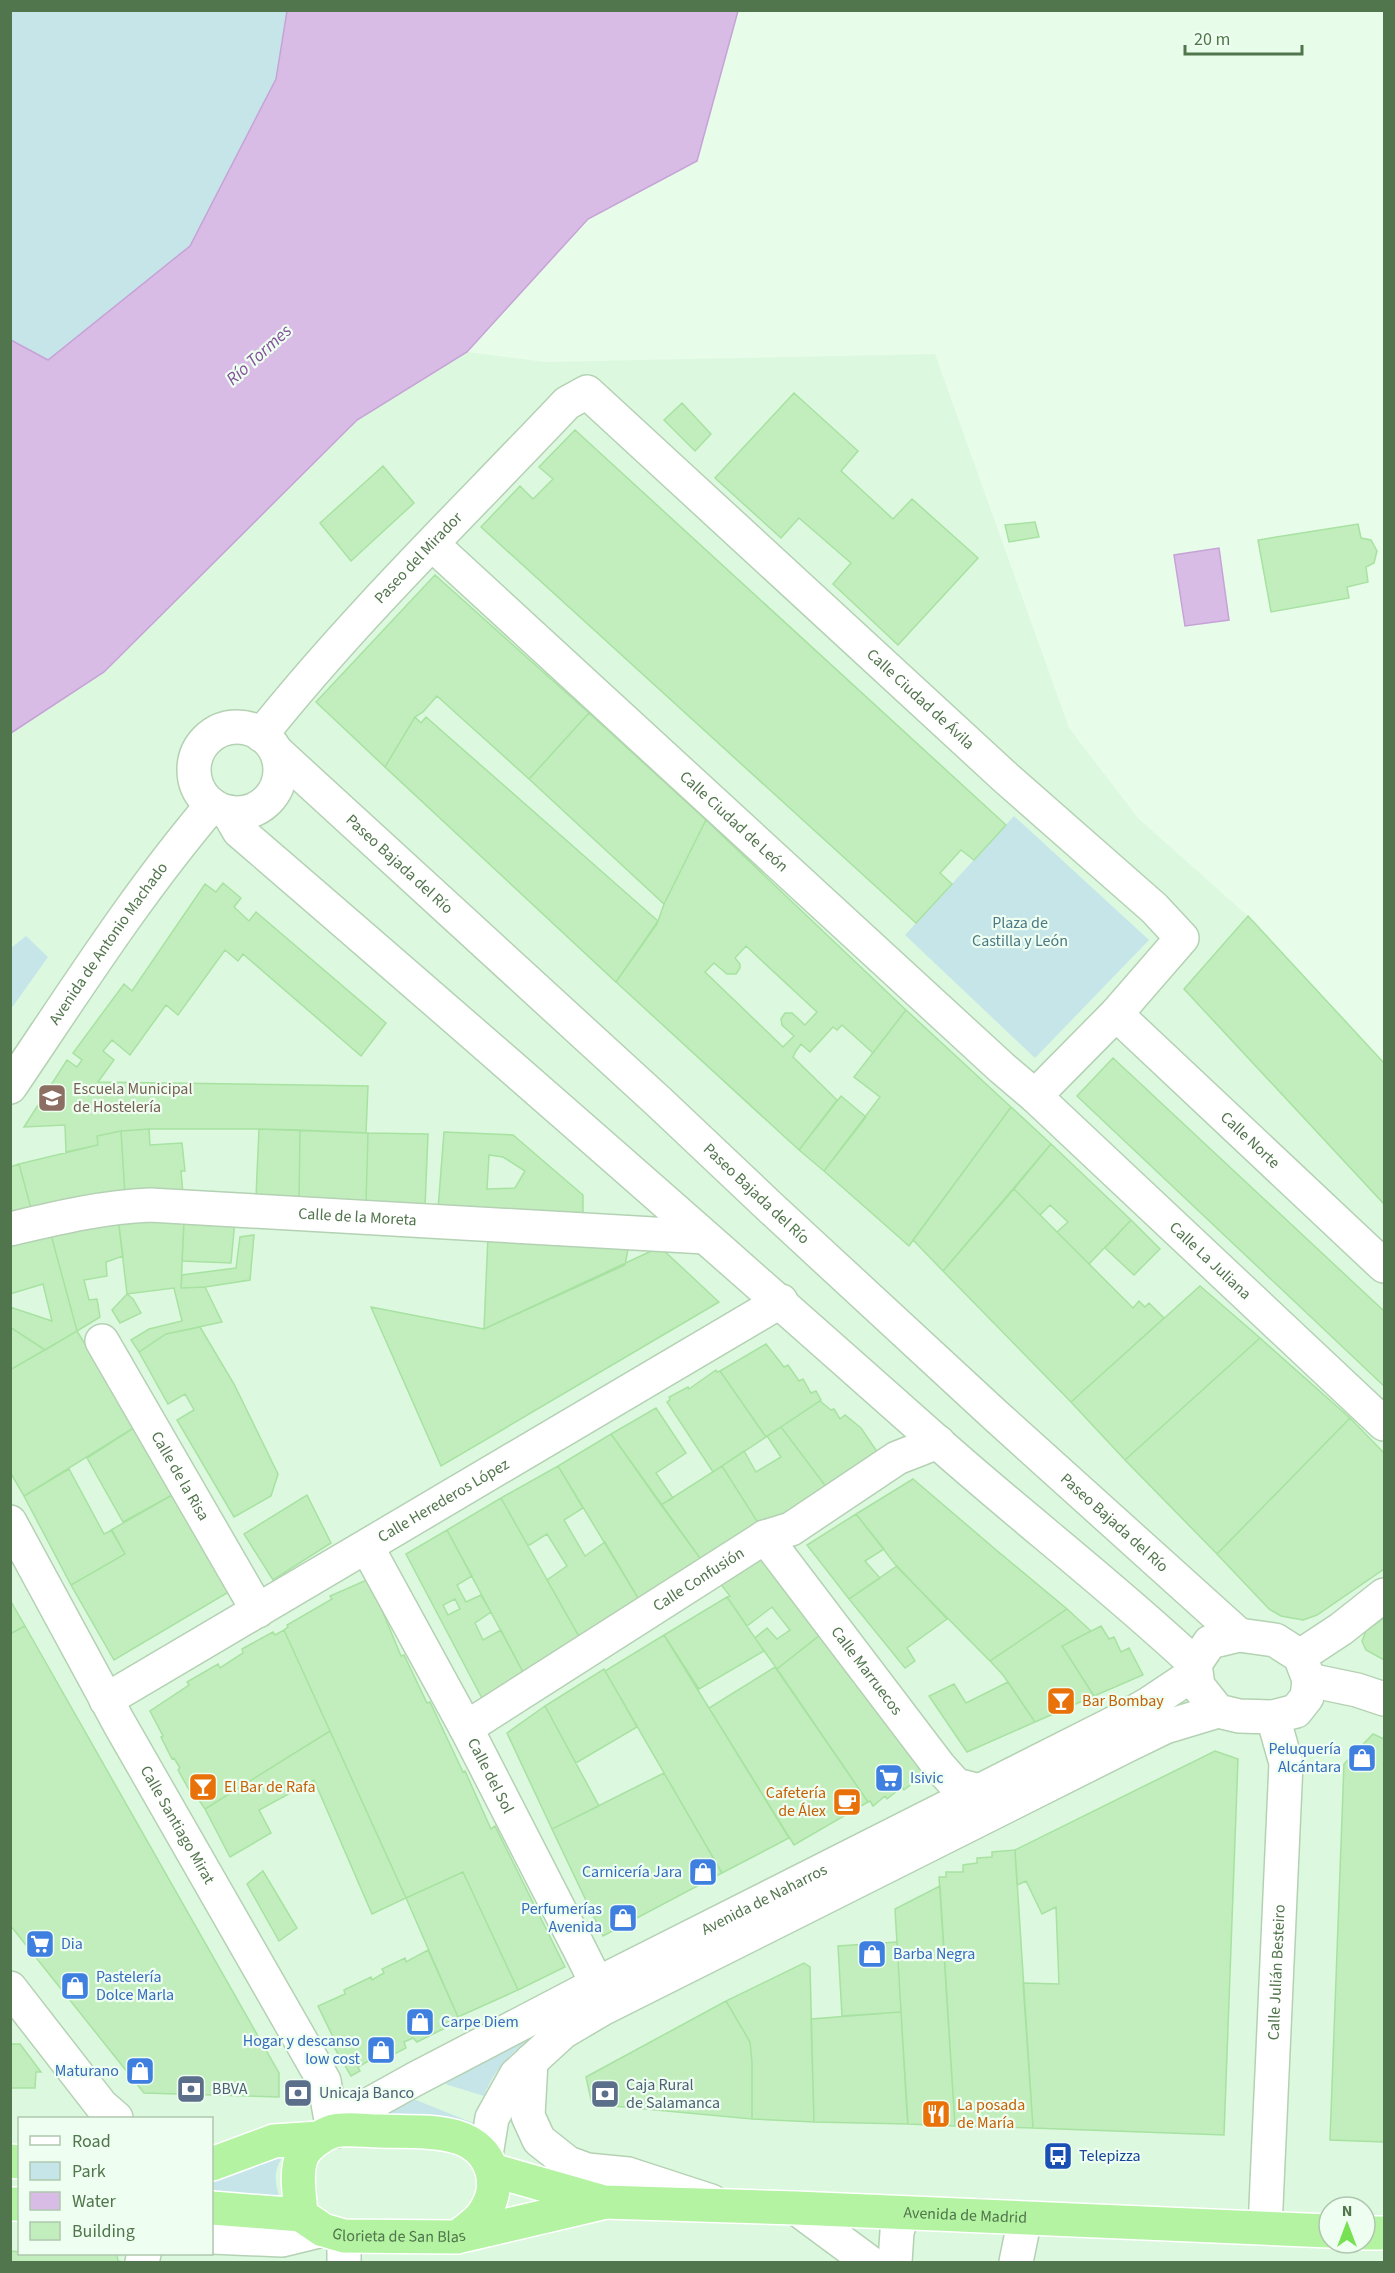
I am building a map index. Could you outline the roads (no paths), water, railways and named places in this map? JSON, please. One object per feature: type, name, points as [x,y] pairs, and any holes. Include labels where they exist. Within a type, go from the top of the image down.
[{"type":"highway","points":[[213,2164],[274,2141],[329,2133],[426,2132],[458,2138],[489,2163]]},
{"type":"highway","points":[[328,2236],[299,2172],[302,2155],[329,2133]]},
{"type":"highway","name":"Avenida de Madrid","points":[[489,2163],[604,2202]]},
{"type":"highway","name":"Glorieta de San Blas","points":[[328,2236],[457,2237],[480,2218],[490,2203],[494,2178],[489,2163]]},
{"type":"highway","name":"Avenida de Madrid","points":[[457,2237],[604,2202],[1317,2230]]},
{"type":"highway","points":[[213,2208],[328,2236]]},
{"type":"street","name":"Paseo del Mirador","points":[[269,744],[302,683],[567,403],[587,392]]},
{"type":"street","name":"Calle Ciudad de Ávila","points":[[587,392],[996,769],[1154,908],[1182,938],[1116,1014]]},
{"type":"street","name":"Calle Ciudad de León","points":[[432,544],[1035,1096]]},
{"type":"street","points":[[220,809],[243,813],[259,808],[271,798],[279,784],[280,768],[269,744],[246,728],[230,728],[214,734],[202,745],[195,761],[195,777],[200,793],[220,809],[240,831],[612,1152],[938,1442],[1151,1622],[1195,1669],[1198,1686],[1218,1711],[1239,1716],[1273,1717],[1296,1711],[1306,1697],[1305,1668],[1341,1629],[1384,1595]]},
{"type":"street","name":"Paseo Bajada del Río","points":[[269,744],[633,1077],[986,1407],[1239,1635]]},
{"type":"street","name":"Avenida de Antonio Machado","points":[[10,1087],[171,853],[220,809]]},
{"type":"street","points":[[1035,1096],[1116,1014]]},
{"type":"street","name":"Calle Norte","points":[[1116,1014],[1384,1266]]},
{"type":"street","name":"Calle La Juliana","points":[[1035,1096],[1384,1424]]},
{"type":"street","name":"Calle de la Moreta","points":[[10,1229],[75,1213],[150,1205],[705,1237]]},
{"type":"street","name":"Calle Herederos López","points":[[106,1700],[781,1301]]},
{"type":"street","name":"Calle de la Risa","points":[[102,1341],[258,1611]]},
{"type":"street","name":"Calle Confusión","points":[[466,1728],[765,1537],[791,1529],[897,1458],[938,1442]]},
{"type":"street","name":"Calle Santiago Mirat","points":[[10,1522],[106,1700],[324,2081],[329,2133]]},
{"type":"street","name":"Calle Marruecos","points":[[765,1537],[939,1766],[956,1785],[980,1791]]},
{"type":"street","name":"Calle del Sol","points":[[367,1547],[466,1728],[599,1996]]},
{"type":"street","points":[[1195,1669],[1210,1642],[1239,1635],[1275,1640],[1305,1668],[1384,1699]]},
{"type":"street","name":"Avenida de Naharros","points":[[489,2163],[492,2118],[516,2075],[599,1996],[980,1791],[1150,1703],[1195,1669]]},
{"type":"street","name":"Avenida de Naharros","points":[[329,2133],[352,2114],[391,2091],[599,1996],[1165,1727],[1218,1711]]},
{"type":"street","name":"Calle Julián Besteiro","points":[[1265,2228],[1286,1762],[1273,1717]]},
{"type":"street","points":[[10,1988],[101,2105],[115,2117]]},
{"type":"street","points":[[531,2061],[528,2116],[539,2140],[568,2163],[587,2170],[628,2174],[730,2207]]},
{"type":"street","points":[[796,2208],[869,2262]]},
{"type":"street","points":[[895,2262],[897,2232],[903,2213]]},
{"type":"street","points":[[1016,2262],[1025,2218]]},
{"type":"street","points":[[213,2237],[282,2240],[328,2236]]},
{"type":"water","name":"Río Tormes","points":[[287,11],[738,11],[697,161],[588,219],[467,352],[357,420],[104,672],[11,733],[11,340],[48,360],[190,246],[276,79]]},
{"type":"water","points":[[1219,548],[1229,620],[1185,626],[1174,555]]},
{"type":"place","name":"Escuela Municipal de Hostelería","points":[[52,1098]]},
{"type":"place","name":"Bar Bombay","points":[[1061,1701]]},
{"type":"place","name":"Peluquería Alcántara","points":[[1362,1758]]},
{"type":"place","name":"Isivic","points":[[889,1778]]},
{"type":"place","name":"El Bar de Rafa","points":[[203,1787]]},
{"type":"place","name":"Cafetería de Álex","points":[[847,1802]]},
{"type":"place","name":"Carnicería Jara","points":[[703,1872]]},
{"type":"place","name":"Perfumerías Avenida","points":[[623,1918]]},
{"type":"place","name":"Dia","points":[[40,1944]]},
{"type":"place","name":"Barba Negra","points":[[872,1954]]},
{"type":"place","name":"Pastelería Dolce Marla","points":[[75,1986]]},
{"type":"place","name":"Carpe Diem","points":[[420,2022]]},
{"type":"place","name":"Hogar y descanso low cost","points":[[381,2050]]},
{"type":"place","name":"Maturano","points":[[140,2071]]},
{"type":"place","name":"BBVA","points":[[191,2089]]},
{"type":"place","name":"Unicaja Banco","points":[[298,2093]]},
{"type":"place","name":"Caja Rural de Salamanca","points":[[605,2094]]},
{"type":"place","name":"La posada de María","points":[[936,2114]]},
{"type":"place","name":"Telepizza","points":[[1058,2156]]},
{"type":"park label","name":"Plaza de Castilla y León","points":[[1020,932]]}]
